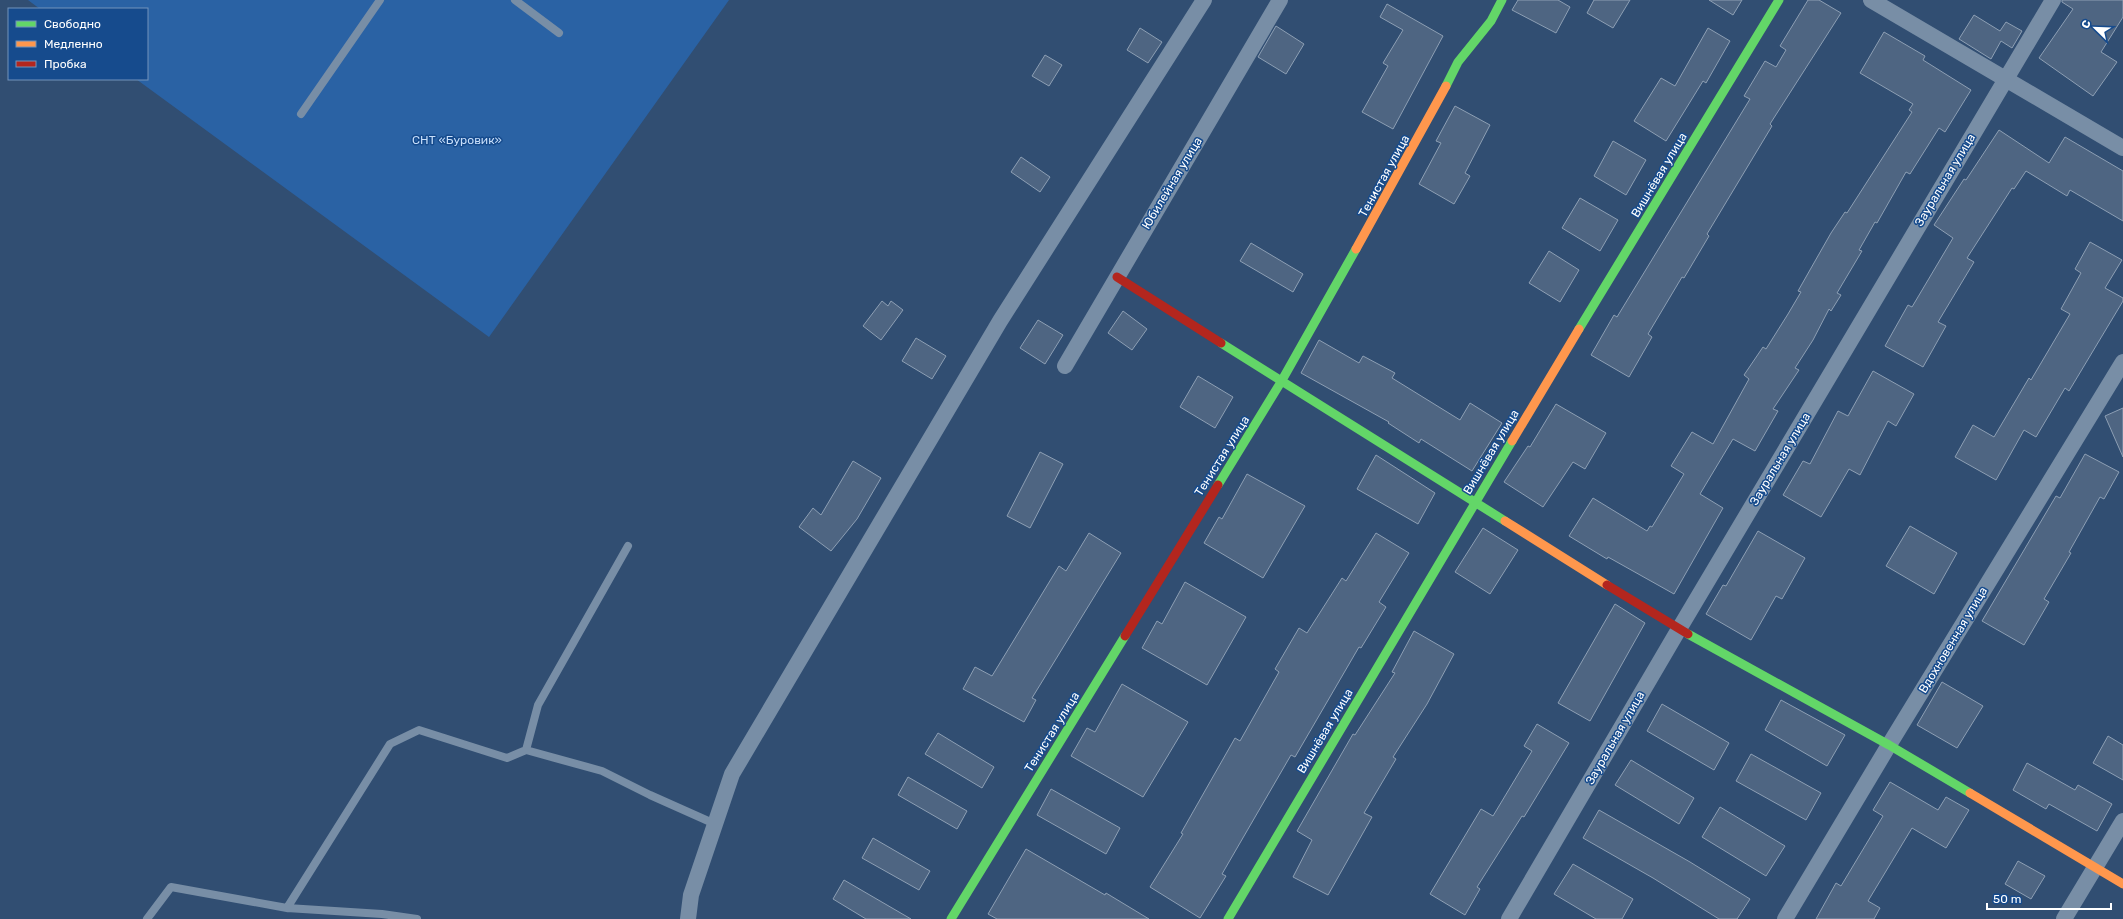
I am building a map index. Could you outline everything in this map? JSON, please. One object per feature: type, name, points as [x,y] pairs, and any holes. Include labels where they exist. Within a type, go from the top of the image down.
[{"type":"street","points":[[688,919],[691,895],[732,774],[1000,321],[1204,0]]},
{"type":"street","name":"Юбилейная улица","points":[[1065,366],[1280,0]]},
{"type":"street","name":"Тенистая улица","points":[[951,919],[1281,382],[1436,109],[1458,62],[1491,20],[1502,0]]},
{"type":"street","name":"Вишнёвая улица","points":[[1228,919],[1475,501],[1779,0]]},
{"type":"street","points":[[1871,0],[2123,148]]},
{"type":"street","name":"Зауральная улица","points":[[1509,919],[1679,629],[2053,0]]},
{"type":"street","points":[[1117,277],[1281,382],[1679,629],[1889,745],[2123,884]]},
{"type":"street","name":"Вдохновенная улица","points":[[1785,919],[1889,745],[2123,362]]},
{"type":"street","points":[[2064,919],[2123,821]]},
{"type":"lane","points":[[301,114],[380,0]]},
{"type":"lane","points":[[515,0],[559,33]]},
{"type":"lane","points":[[526,750],[538,705],[628,546]]},
{"type":"lane","points":[[287,908],[390,744],[419,730],[507,758],[526,750],[602,771],[650,796],[715,824]]},
{"type":"lane","points":[[147,919],[171,887],[287,908],[382,914],[418,919]]},
{"type":"green space","name":"СНТ «Буровик»","points":[[28,0],[729,0],[489,337],[137,80],[148,80],[148,8],[39,8]]},
{"type":"building","points":[[1518,0],[1558,0],[1570,7],[1556,33],[1512,10]]},
{"type":"building","points":[[1594,0],[1630,0],[1613,28],[1587,13]]},
{"type":"building","points":[[1709,0],[1742,0],[1733,15]]},
{"type":"building","points":[[1808,0],[1819,0],[1841,13],[1770,124],[1772,126],[1707,234],[1709,236],[1684,278],[1682,277],[1648,334],[1652,337],[1629,377],[1591,355],[1614,315],[1617,317],[1750,99],[1744,96],[1765,61],[1776,67],[1786,50],[1780,46]]},
{"type":"building","points":[[2062,0],[2123,0],[2123,17],[2101,52],[2117,62],[2093,96],[2039,58],[2073,9],[2062,2]]},
{"type":"building","points":[[1387,4],[1443,36],[1393,129],[1362,112],[1388,66],[1383,63],[1403,30],[1380,17]]},
{"type":"building","points":[[1974,15],[2000,31],[2006,22],[2022,31],[2012,48],[2001,41],[1991,59],[1959,39]]},
{"type":"building","points":[[1276,26],[1304,44],[1286,74],[1258,57]]},
{"type":"building","points":[[1140,28],[1162,42],[1148,63],[1127,50]]},
{"type":"building","points":[[1708,28],[1730,41],[1706,83],[1703,81],[1666,141],[1634,121],[1661,78],[1675,86]]},
{"type":"building","points":[[1884,32],[1925,56],[1923,60],[1971,90],[1945,132],[1939,128],[1910,174],[1906,172],[1877,223],[1875,222],[1859,250],[1862,251],[1837,293],[1841,295],[1831,311],[1829,309],[1813,340],[1795,368],[1799,370],[1773,409],[1778,411],[1755,451],[1733,439],[1700,494],[1723,508],[1674,594],[1608,557],[1607,559],[1569,536],[1593,498],[1647,531],[1650,526],[1652,527],[1684,474],[1671,466],[1692,432],[1713,444],[1749,379],[1744,375],[1763,347],[1766,349],[1801,292],[1798,291],[1831,233],[1845,212],[1847,213],[1912,112],[1909,110],[1913,104],[1860,73]]},
{"type":"building","points":[[1045,55],[1062,65],[1049,86],[1032,76]]},
{"type":"building","points":[[1455,106],[1490,125],[1465,173],[1470,176],[1454,204],[1419,184],[1441,143],[1436,141]]},
{"type":"building","points":[[1999,130],[2049,163],[2065,137],[2123,171],[2123,221],[2070,190],[2067,196],[2026,171],[2014,189],[2012,188],[1967,258],[1974,262],[1938,322],[1946,326],[1923,367],[1885,346],[1908,305],[1912,307],[1953,238],[1934,225],[1964,179],[1966,180]]},
{"type":"building","points":[[1613,141],[1646,160],[1626,195],[1594,176]]},
{"type":"building","points":[[1021,157],[1050,177],[1040,192],[1011,172]]},
{"type":"building","points":[[1580,198],[1618,220],[1600,251],[1562,228]]},
{"type":"building","points":[[2090,242],[2122,260],[2105,288],[2123,298],[2123,301],[2069,391],[2065,388],[2036,437],[2024,430],[1996,480],[1955,457],[1973,425],[1994,437],[2029,378],[2031,380],[2070,314],[2061,309],[2081,273],[2075,269]]},
{"type":"building","points":[[1251,243],[1303,274],[1293,292],[1240,261]]},
{"type":"building","points":[[1549,251],[1579,270],[1560,302],[1529,283]]},
{"type":"building","points":[[882,301],[888,306],[891,301],[903,310],[881,340],[863,326]]},
{"type":"building","points":[[1123,311],[1147,329],[1132,350],[1108,333]]},
{"type":"building","points":[[1038,320],[1063,335],[1045,364],[1020,348]]},
{"type":"building","points":[[916,338],[946,356],[932,379],[902,361]]},
{"type":"building","points":[[1319,340],[1359,363],[1363,356],[1395,373],[1392,378],[1460,420],[1470,403],[1502,423],[1472,471],[1421,439],[1419,443],[1388,423],[1389,422],[1301,373]]},
{"type":"building","points":[[1873,371],[1914,394],[1896,426],[1888,421],[1860,475],[1849,469],[1821,517],[1783,495],[1803,461],[1810,464],[1838,411],[1848,416]]},
{"type":"building","points":[[1198,376],[1233,397],[1215,428],[1180,407]]},
{"type":"building","points":[[1556,404],[1606,433],[1585,469],[1573,462],[1543,507],[1504,482],[1528,446],[1530,447]]},
{"type":"building","points":[[2123,408],[2123,457],[2105,416]]},
{"type":"building","points":[[1040,452],[1063,464],[1030,528],[1007,516]]},
{"type":"building","points":[[2085,454],[2119,472],[2104,499],[2100,497],[2069,552],[2071,553],[2044,599],[2049,602],[2024,645],[1982,621],[2056,496],[2060,498]]},
{"type":"building","points":[[1376,455],[1435,493],[1418,524],[1357,489]]},
{"type":"building","points":[[853,461],[881,478],[857,519],[831,551],[799,527],[813,508],[821,515]]},
{"type":"building","points":[[1247,474],[1305,506],[1263,578],[1204,543],[1219,517],[1222,519]]},
{"type":"building","points":[[1910,526],[1957,553],[1934,594],[1886,566]]},
{"type":"building","points":[[1483,528],[1518,550],[1490,594],[1455,572]]},
{"type":"building","points":[[1758,531],[1805,558],[1782,599],[1776,596],[1751,640],[1706,614],[1723,585],[1726,586]]},
{"type":"building","points":[[1089,533],[1121,553],[1032,698],[1036,700],[1024,722],[963,689],[975,667],[992,676],[1059,566],[1066,571]]},
{"type":"building","points":[[1376,533],[1409,553],[1379,602],[1386,607],[1361,648],[1359,647],[1295,757],[1291,755],[1222,874],[1226,876],[1200,918],[1150,887],[1183,834],[1181,833],[1235,738],[1240,741],[1279,672],[1275,669],[1299,628],[1307,633],[1342,578],[1346,581]]},
{"type":"building","points":[[1185,582],[1246,617],[1207,685],[1142,648],[1157,621],[1162,624]]},
{"type":"building","points":[[1615,604],[1645,623],[1590,721],[1558,703]]},
{"type":"building","points":[[1414,631],[1454,654],[1427,704],[1393,757],[1396,759],[1364,813],[1372,817],[1328,895],[1293,877],[1312,840],[1297,831],[1353,734],[1355,735],[1395,673],[1392,672]]},
{"type":"building","points":[[1942,682],[1983,706],[1957,748],[1917,725]]},
{"type":"building","points":[[1122,684],[1188,722],[1143,797],[1071,756],[1087,728],[1095,732]]},
{"type":"building","points":[[1781,700],[1845,735],[1827,766],[1765,730]]},
{"type":"building","points":[[1662,704],[1729,743],[1714,770],[1647,731]]},
{"type":"building","points":[[1537,724],[1569,743],[1524,817],[1522,816],[1477,887],[1480,889],[1465,915],[1430,894],[1481,809],[1493,816],[1532,751],[1524,746]]},
{"type":"building","points":[[938,733],[994,767],[982,788],[925,754]]},
{"type":"building","points":[[2108,736],[2123,745],[2123,780],[2093,763]]},
{"type":"building","points":[[1751,754],[1821,793],[1806,820],[1736,781]]},
{"type":"building","points":[[1631,760],[1694,798],[1679,824],[1615,785]]},
{"type":"building","points":[[2027,763],[2075,790],[2078,785],[2112,804],[2097,831],[2049,804],[2046,809],[2013,790]]},
{"type":"building","points":[[908,777],[967,811],[957,829],[898,795]]},
{"type":"building","points":[[1890,782],[1938,810],[1946,797],[1969,810],[1946,848],[1912,828],[1868,901],[1880,908],[1874,919],[1816,919],[1836,883],[1841,886],[1883,816],[1873,810]]},
{"type":"building","points":[[1051,789],[1120,828],[1106,854],[1037,815]]},
{"type":"building","points":[[1720,807],[1785,846],[1766,876],[1702,837]]},
{"type":"building","points":[[1599,810],[1690,862],[1750,899],[1737,919],[1719,919],[1653,878],[1583,838]]},
{"type":"building","points":[[873,838],[930,871],[919,890],[862,858]]},
{"type":"building","points":[[1026,849],[1105,895],[1106,893],[1149,919],[997,919],[988,914]]},
{"type":"building","points":[[2018,861],[2045,876],[2031,899],[2005,884]]},
{"type":"building","points":[[1573,864],[1633,899],[1622,919],[1596,919],[1554,894]]},
{"type":"building","points":[[844,880],[911,919],[866,919],[833,899]]},
{"type":"traffic: fast","points":[[1446,86],[1458,62],[1491,21],[1502,0]]},
{"type":"traffic: fast","points":[[1579,329],[1779,0]]},
{"type":"traffic: fast","points":[[1218,485],[1281,382],[1356,249]]},
{"type":"traffic: fast","points":[[1221,343],[1505,521]]},
{"type":"traffic: fast","points":[[1228,919],[1512,441]]},
{"type":"traffic: fast","points":[[1688,634],[1889,745],[1970,793]]},
{"type":"traffic: fast","points":[[951,919],[1125,636]]},
{"type":"traffic: slow","points":[[1356,249],[1446,86]]},
{"type":"traffic: slow","points":[[1512,441],[1579,329]]},
{"type":"traffic: slow","points":[[1505,521],[1607,585]]},
{"type":"traffic: slow","points":[[1970,793],[2123,884]]},
{"type":"traffic: jam","points":[[1117,277],[1221,343]]},
{"type":"traffic: jam","points":[[1125,636],[1218,485]]},
{"type":"traffic: jam","points":[[1607,585],[1688,634]]}]
